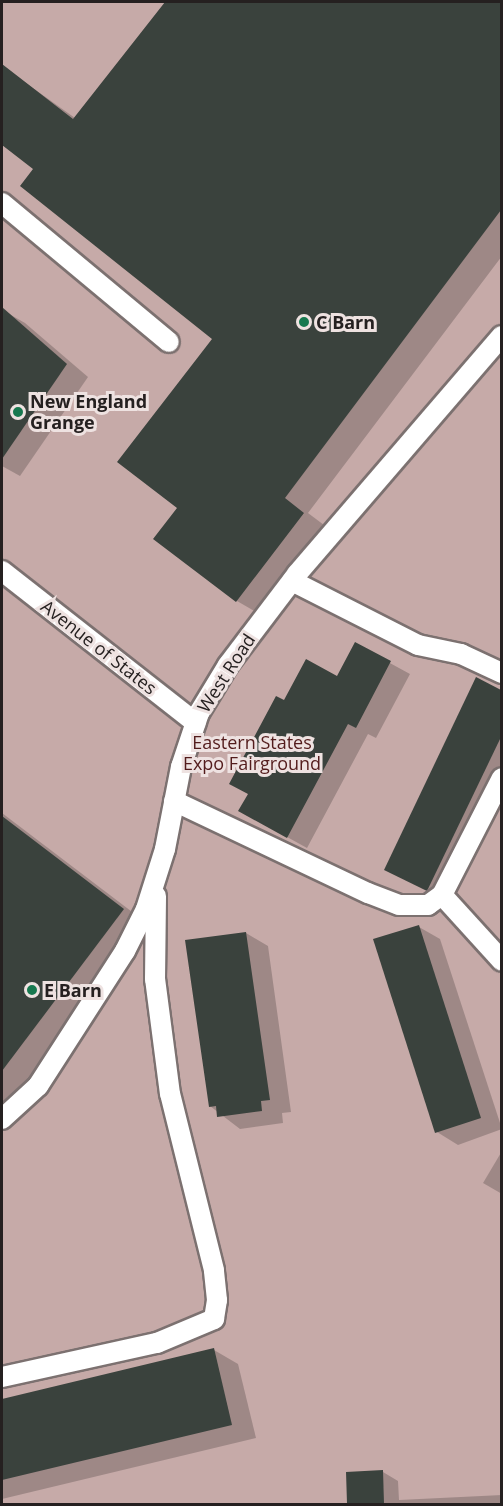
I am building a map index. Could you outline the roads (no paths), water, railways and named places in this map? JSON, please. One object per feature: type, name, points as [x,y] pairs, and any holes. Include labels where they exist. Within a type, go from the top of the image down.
[{"type":"lane","points":[[2,203],[169,342]]},
{"type":"lane","name":"West Road","points":[[2,1119],[38,1086],[125,951],[156,878],[174,801],[196,723],[228,665],[292,581],[501,336]]},
{"type":"lane","name":"Avenue of States","points":[[2,571],[196,723]]},
{"type":"lane","points":[[292,581],[418,645],[461,654],[501,673]]},
{"type":"lane","points":[[174,801],[399,905],[428,905],[442,895],[501,778]]},
{"type":"lane","points":[[2,1377],[157,1343],[214,1319],[218,1300],[214,1270],[170,1094],[155,979],[156,878]]},
{"type":"lane","points":[[442,895],[501,961]]},
{"type":"place","name":"C Barn","points":[[304,322]]},
{"type":"place","name":"New England Grange","points":[[18,412]]},
{"type":"place","name":"E Barn","points":[[32,990]]},
{"type":"park label","name":"Eastern States Expo Fairground","points":[[252,753]]}]
